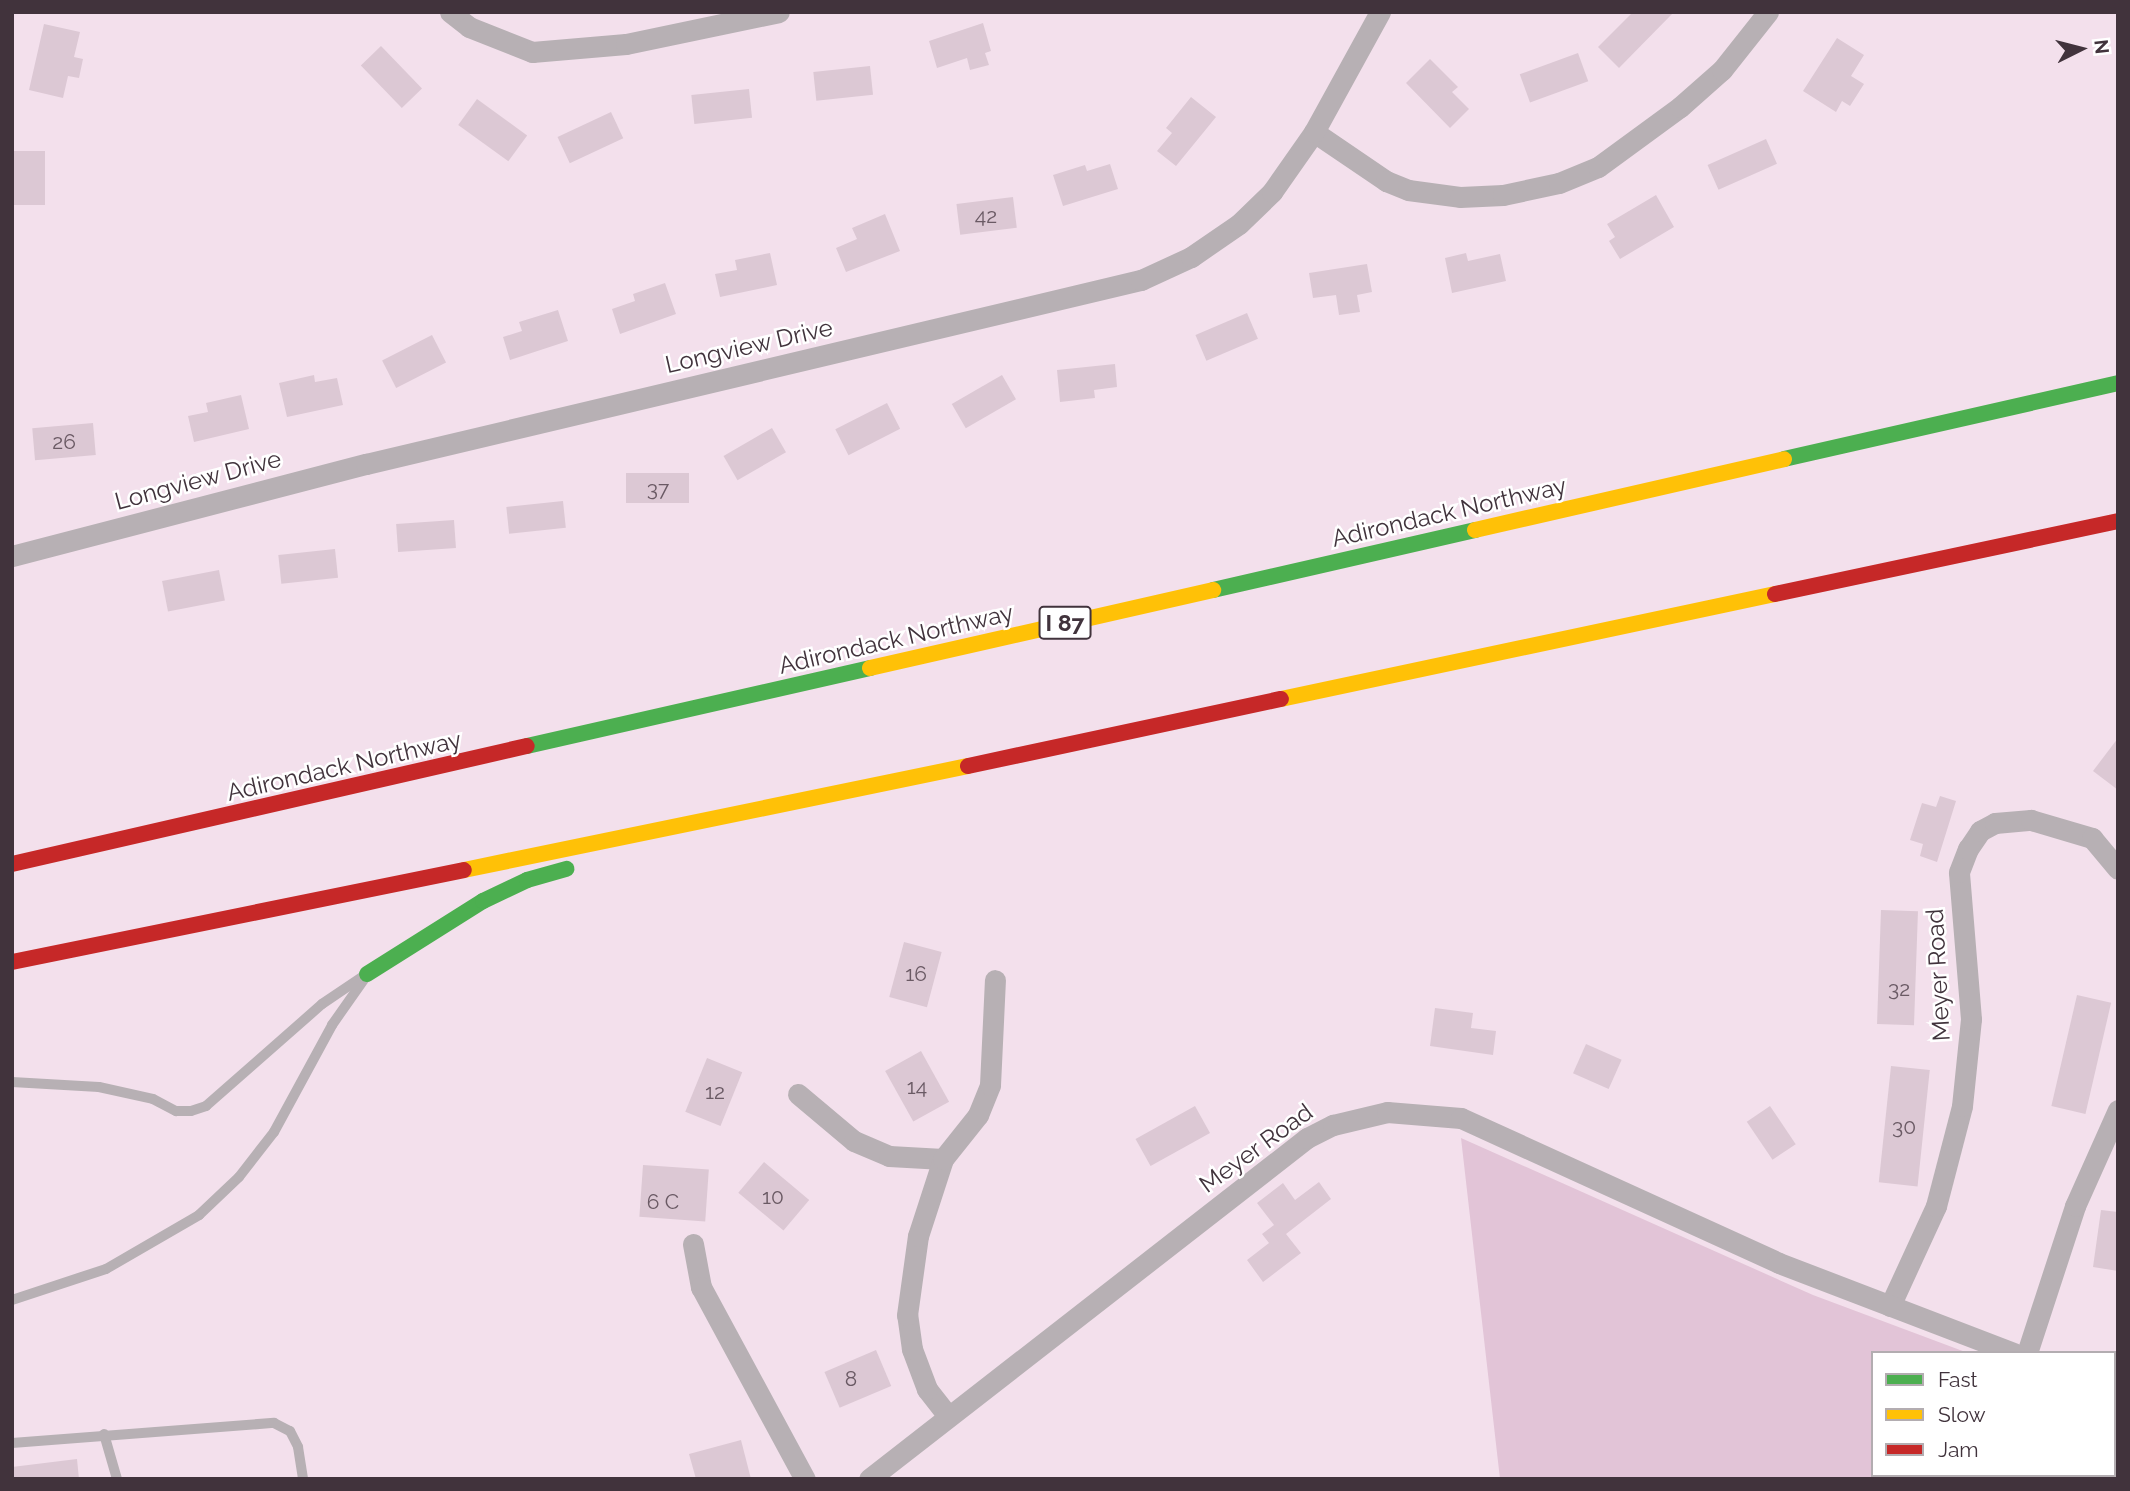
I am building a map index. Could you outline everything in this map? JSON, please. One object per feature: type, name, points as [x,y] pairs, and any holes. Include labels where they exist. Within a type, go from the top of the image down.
[{"type":"highway","name":"Adirondack Northway","points":[[12,864],[2118,383]]},
{"type":"highway","points":[[12,962],[799,802],[2118,521]]},
{"type":"highway","points":[[367,974],[483,901],[527,880],[799,802]]},
{"type":"street","points":[[450,12],[469,27],[531,52],[626,44],[779,12]]},
{"type":"street","name":"Longview Drive","points":[[12,556],[366,464],[1141,280],[1191,257],[1239,224],[1272,191],[1314,132],[1380,12]]},
{"type":"street","points":[[1314,132],[1386,181],[1408,190],[1460,197],[1492,196],[1559,183],[1598,167],[1680,107],[1722,70],[1769,12]]},
{"type":"street","name":"Meyer Road","points":[[1890,1306],[1936,1206],[1962,1106],[1970,1018],[1959,872],[1968,849],[1980,831],[1995,823],[2031,820],[2092,838],[2118,869]]},
{"type":"street","points":[[948,1416],[927,1389],[912,1349],[906,1315],[918,1236],[943,1159],[978,1115],[990,1085],[995,980]]},
{"type":"street","points":[[797,1094],[854,1141],[889,1156],[943,1159]]},
{"type":"street","points":[[2028,1351],[2075,1206],[2118,1110]]},
{"type":"street","name":"Meyer Road","points":[[869,1479],[1307,1138],[1333,1125],[1387,1112],[1461,1118],[1779,1263],[2009,1351]]},
{"type":"street","points":[[693,1244],[701,1287],[805,1479]]},
{"type":"lane","points":[[12,1082],[99,1087],[153,1099],[176,1111],[191,1111],[206,1106],[322,1004],[367,974]]},
{"type":"lane","points":[[12,1300],[106,1269],[200,1215],[239,1177],[274,1132],[332,1025],[367,974]]},
{"type":"lane","points":[[12,1443],[274,1423],[290,1431],[303,1479]]},
{"type":"lane","points":[[104,1434],[117,1479]]},
{"type":"shaded area","points":[[1461,1138],[1813,1295],[1963,1351],[1871,1351],[1871,1477],[2116,1477],[2116,1444],[2118,1479],[1500,1479]]},
{"type":"building","points":[[1633,12],[1674,12],[1619,68],[1598,47]]},
{"type":"building","points":[[983,23],[991,51],[985,53],[989,65],[970,70],[967,58],[937,68],[929,41]]},
{"type":"building","points":[[44,24],[80,32],[74,57],[83,59],[79,78],[68,76],[63,98],[29,90]]},
{"type":"building","points":[[1837,38],[1864,55],[1851,76],[1864,84],[1850,106],[1842,101],[1836,112],[1803,91]]},
{"type":"building","points":[[381,46],[422,88],[402,108],[361,65]]},
{"type":"building","points":[[1578,53],[1588,81],[1530,102],[1520,74]]},
{"type":"building","points":[[1430,59],[1458,87],[1452,92],[1469,109],[1450,128],[1406,83]]},
{"type":"building","points":[[870,66],[873,95],[816,101],[813,72]]},
{"type":"building","points":[[749,89],[752,118],[694,124],[691,95]]},
{"type":"building","points":[[1191,97],[1216,117],[1176,166],[1157,151],[1172,133],[1166,128]]},
{"type":"building","points":[[477,99],[527,135],[508,161],[458,125]]},
{"type":"building","points":[[611,112],[623,138],[570,163],[558,137]]},
{"type":"building","points":[[1766,139],[1777,164],[1719,190],[1708,165]]},
{"type":"building","points":[[13,151],[45,151],[45,205],[13,205]]},
{"type":"building","points":[[1110,164],[1118,189],[1063,206],[1053,175],[1085,165],[1087,171]]},
{"type":"building","points":[[1656,195],[1674,227],[1620,259],[1609,241],[1615,237],[1607,224]]},
{"type":"building","points":[[1013,197],[1017,228],[960,235],[956,204]]},
{"type":"building","points":[[885,214],[900,251],[846,272],[836,248],[857,239],[852,228]]},
{"type":"building","points":[[770,253],[777,285],[720,297],[715,274],[737,270],[735,260]]},
{"type":"building","points":[[1466,253],[1468,261],[1500,254],[1506,281],[1452,293],[1445,258]]},
{"type":"building","points":[[1367,264],[1372,292],[1357,295],[1360,312],[1339,315],[1336,295],[1313,298],[1309,273]]},
{"type":"building","points":[[665,283],[676,314],[620,334],[612,309],[635,301],[633,294]]},
{"type":"building","points":[[558,310],[568,341],[510,360],[503,337],[522,331],[519,322]]},
{"type":"building","points":[[1247,313],[1258,339],[1206,361],[1195,335]]},
{"type":"building","points":[[432,335],[446,363],[396,388],[382,360]]},
{"type":"building","points":[[1115,364],[1117,387],[1094,390],[1095,398],[1060,402],[1057,370]]},
{"type":"building","points":[[314,375],[315,382],[337,378],[343,405],[287,417],[279,383]]},
{"type":"building","points":[[1002,375],[1016,399],[966,428],[952,404]]},
{"type":"building","points":[[241,395],[249,429],[194,442],[188,416],[208,412],[206,403]]},
{"type":"building","points":[[887,403],[900,429],[848,455],[835,429]]},
{"type":"building","points":[[93,423],[96,455],[35,460],[32,428]]},
{"type":"building","points":[[772,428],[786,452],[738,480],[724,456]]},
{"type":"building","points":[[626,473],[689,473],[689,503],[626,503]]},
{"type":"building","points":[[563,501],[566,528],[509,534],[506,507]]},
{"type":"building","points":[[454,520],[456,548],[398,552],[396,524]]},
{"type":"building","points":[[335,549],[338,578],[281,584],[278,555]]},
{"type":"building","points":[[219,570],[225,600],[168,611],[162,581]]},
{"type":"building","points":[[2118,738],[2118,790],[2093,771]]},
{"type":"building","points":[[1940,796],[1956,801],[1937,862],[1920,856],[1923,844],[1910,840],[1922,803],[1936,807]]},
{"type":"building","points":[[1881,910],[1918,911],[1914,1025],[1877,1024]]},
{"type":"building","points":[[904,942],[942,952],[927,1007],[889,997]]},
{"type":"building","points":[[2077,995],[2111,1003],[2085,1114],[2051,1106]]},
{"type":"building","points":[[1435,1008],[1473,1013],[1471,1028],[1496,1031],[1493,1055],[1430,1046]]},
{"type":"building","points":[[1586,1044],[1622,1060],[1609,1089],[1573,1073]]},
{"type":"building","points":[[921,1051],[949,1102],[913,1122],[885,1071]]},
{"type":"building","points":[[707,1058],[742,1072],[721,1126],[685,1112]]},
{"type":"building","points":[[1891,1066],[1930,1070],[1918,1186],[1879,1182]]},
{"type":"building","points":[[1195,1106],[1210,1133],[1151,1166],[1136,1139]]},
{"type":"building","points":[[1770,1106],[1796,1144],[1773,1160],[1747,1122]]},
{"type":"building","points":[[764,1162],[809,1200],[783,1231],[738,1193]]},
{"type":"building","points":[[643,1165],[709,1170],[705,1221],[639,1217]]},
{"type":"building","points":[[1319,1182],[1331,1199],[1286,1234],[1301,1253],[1263,1282],[1247,1260],[1269,1243],[1262,1234],[1274,1225],[1257,1203],[1283,1183],[1295,1200]]},
{"type":"building","points":[[2101,1210],[2118,1212],[2118,1271],[2093,1267]]},
{"type":"building","points":[[876,1350],[891,1386],[840,1408],[824,1372]]},
{"type":"building","points":[[741,1440],[751,1479],[696,1479],[689,1454]]},
{"type":"building","points":[[77,1459],[79,1479],[12,1479],[12,1467]]},
{"type":"traffic: fast","points":[[1784,459],[2118,383]]},
{"type":"traffic: fast","points":[[1213,590],[1475,530]]},
{"type":"traffic: fast","points":[[527,746],[870,668]]},
{"type":"traffic: fast","points":[[367,974],[483,901],[527,880],[566,869]]},
{"type":"traffic: slow","points":[[1475,530],[1784,459]]},
{"type":"traffic: slow","points":[[870,668],[1213,590]]},
{"type":"traffic: slow","points":[[1281,699],[1775,594]]},
{"type":"traffic: slow","points":[[464,870],[968,766]]},
{"type":"traffic: jam","points":[[1775,594],[2118,521]]},
{"type":"traffic: jam","points":[[968,766],[1281,699]]},
{"type":"traffic: jam","points":[[12,864],[527,746]]},
{"type":"traffic: jam","points":[[12,962],[464,870]]}]
